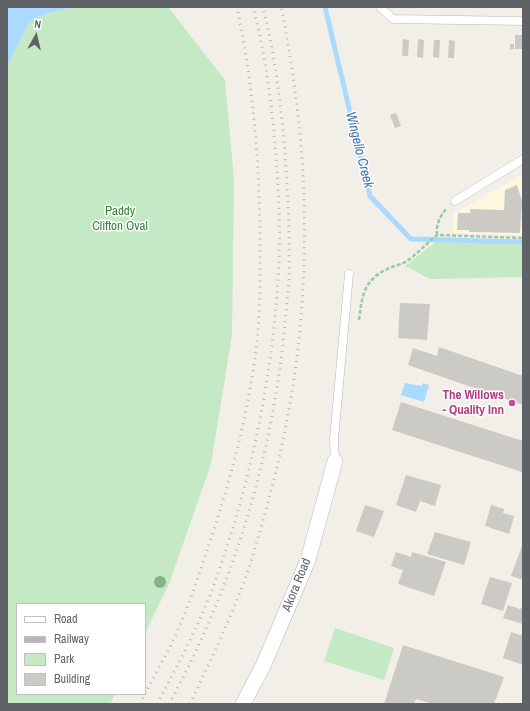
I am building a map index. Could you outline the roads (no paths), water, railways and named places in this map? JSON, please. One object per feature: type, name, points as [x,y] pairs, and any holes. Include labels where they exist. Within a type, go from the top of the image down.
[{"type":"street","name":"Akora Road","points":[[243,704],[263,666],[308,560],[335,461]]},
{"type":"lane","points":[[380,7],[393,20],[523,21]]},
{"type":"lane","points":[[454,200],[523,159]]},
{"type":"lane","points":[[335,461],[334,439],[349,274]]},
{"type":"water","points":[[7,7],[74,7],[46,14],[32,20],[22,36],[7,68]]},
{"type":"water","points":[[405,383],[422,386],[423,383],[429,385],[424,402],[401,395]]},
{"type":"waterway","name":"Wingello Creek","points":[[325,7],[370,196],[411,239],[523,242]]},
{"type":"railway","points":[[146,692],[170,647],[181,622],[196,583],[216,522],[230,478],[241,433],[256,351],[259,322],[260,280],[259,189],[252,98],[237,7]]},
{"type":"railway","points":[[157,704],[200,619],[225,552],[247,476],[264,398],[270,359],[275,320],[279,265],[279,203],[270,100],[262,44],[253,7]]},
{"type":"railway","points":[[169,704],[192,659],[231,567],[260,471],[271,422],[279,373],[289,280],[288,201],[279,98],[271,43],[263,7]]},
{"type":"railway","points":[[190,704],[244,582],[256,544],[281,451],[299,339],[305,227],[303,170],[298,114],[281,7]]},
{"type":"railway","points":[[140,704],[144,695]]},
{"type":"place","name":"The Willows - Quality Inn","points":[[512,403]]},
{"type":"park label","name":"Paddy Clifton Oval","points":[[120,220]]}]
